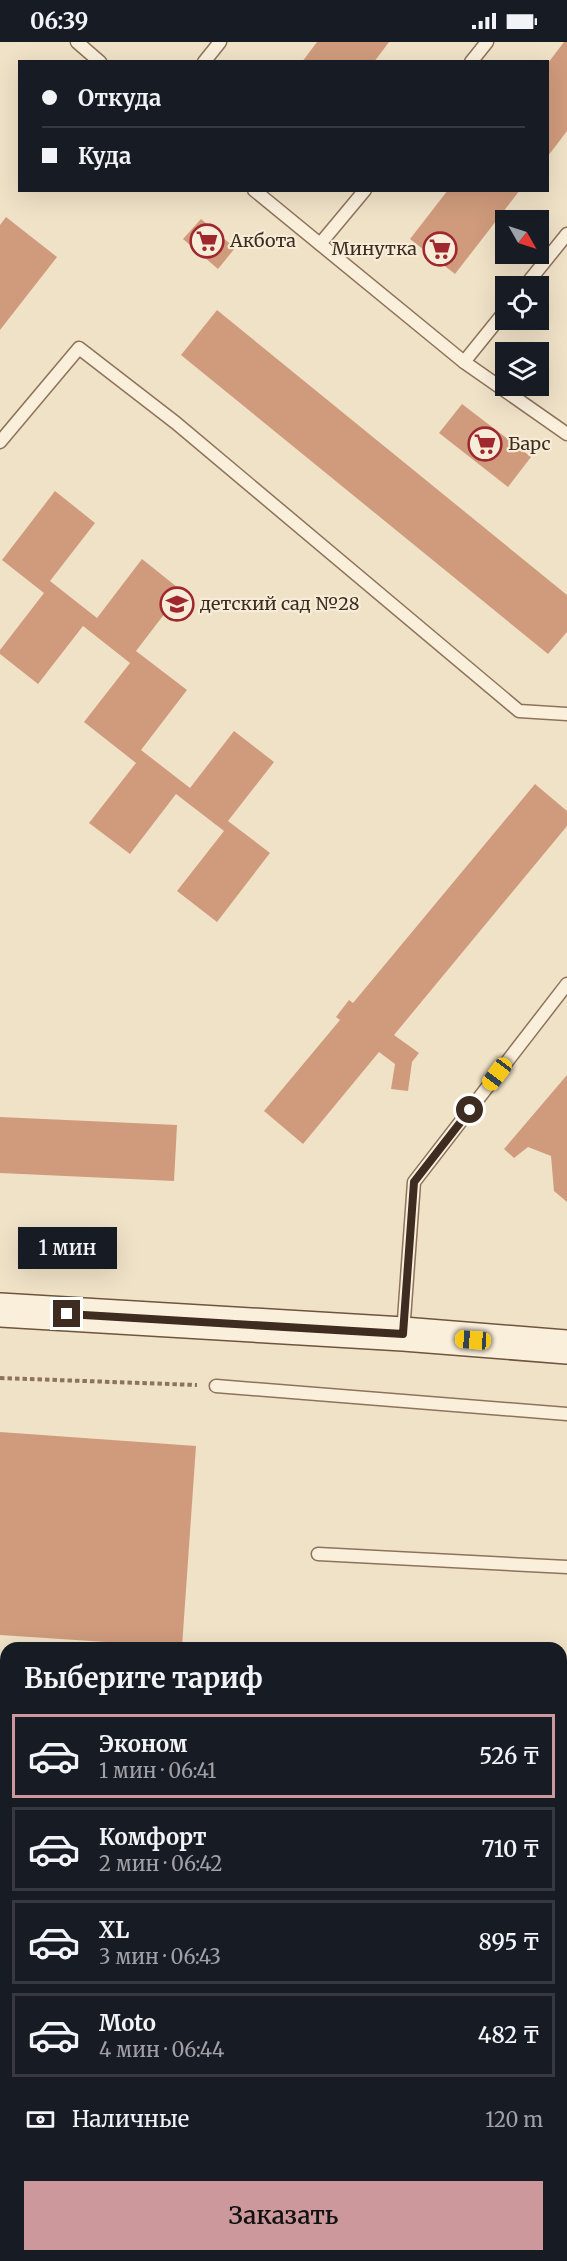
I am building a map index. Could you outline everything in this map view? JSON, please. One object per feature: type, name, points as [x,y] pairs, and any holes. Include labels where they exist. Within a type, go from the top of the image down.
[{"type":"main road","points":[[0,1310],[403,1334],[567,1347]]},
{"type":"lane","points":[[77,42],[98,60]]},
{"type":"lane","points":[[206,60],[220,42]]},
{"type":"lane","points":[[473,60],[487,42]]},
{"type":"lane","points":[[256,192],[464,362],[567,434]]},
{"type":"lane","points":[[320,244],[362,192]]},
{"type":"lane","points":[[533,276],[567,234]]},
{"type":"lane","points":[[464,362],[495,324]]},
{"type":"lane","points":[[0,442],[79,348],[176,423],[519,711],[567,714]]},
{"type":"lane","points":[[403,1334],[414,1182],[567,984]]},
{"type":"lane","points":[[216,1386],[567,1414]]},
{"type":"lane","points":[[318,1554],[567,1567]]},
{"type":"path","points":[[0,1378],[216,1386]]},
{"type":"building","points":[[317,42],[389,42],[376,60],[304,60]]},
{"type":"building","points":[[564,42],[567,42],[567,131],[549,155],[549,62]]},
{"type":"building","points":[[446,192],[518,192],[505,210],[495,210],[495,222],[455,274],[410,239]]},
{"type":"building","points":[[6,217],[57,257],[0,330],[0,225]]},
{"type":"building","points":[[201,219],[235,248],[218,269],[183,239]]},
{"type":"building","points":[[217,310],[567,595],[567,632],[548,654],[181,355]]},
{"type":"building","points":[[462,404],[531,457],[508,487],[439,433]]},
{"type":"building","points":[[55,491],[95,523],[50,581],[97,618],[142,559],[182,591],[136,651],[187,690],[141,750],[190,788],[234,731],[274,762],[228,821],[270,853],[217,922],[177,891],[224,831],[176,794],[130,854],[89,823],[136,763],[84,722],[130,663],[83,626],[38,684],[0,654],[0,650],[44,593],[2,560]]},
{"type":"building","points":[[535,784],[567,811],[567,826],[394,1035],[419,1053],[412,1062],[408,1091],[391,1089],[395,1064],[379,1052],[303,1144],[264,1111],[340,1020],[336,1017],[349,1000],[353,1003]]},
{"type":"building","points":[[567,1075],[567,1202],[554,1191],[551,1156],[528,1147],[514,1158],[504,1149]]},
{"type":"building","points":[[0,1117],[177,1125],[174,1181],[0,1173]]},
{"type":"building","points":[[0,1432],[196,1446],[182,1642],[106,1642],[0,1635]]},
{"type":"place","name":"Акбота","points":[[207,241]]},
{"type":"place","name":"Минутка","points":[[440,249]]},
{"type":"place","name":"Барс","points":[[485,444]]},
{"type":"place","name":"детский сад №28","points":[[177,604]]},
{"type":"route","points":[[67,1314],[403,1334],[414,1182],[470,1110]]}]
